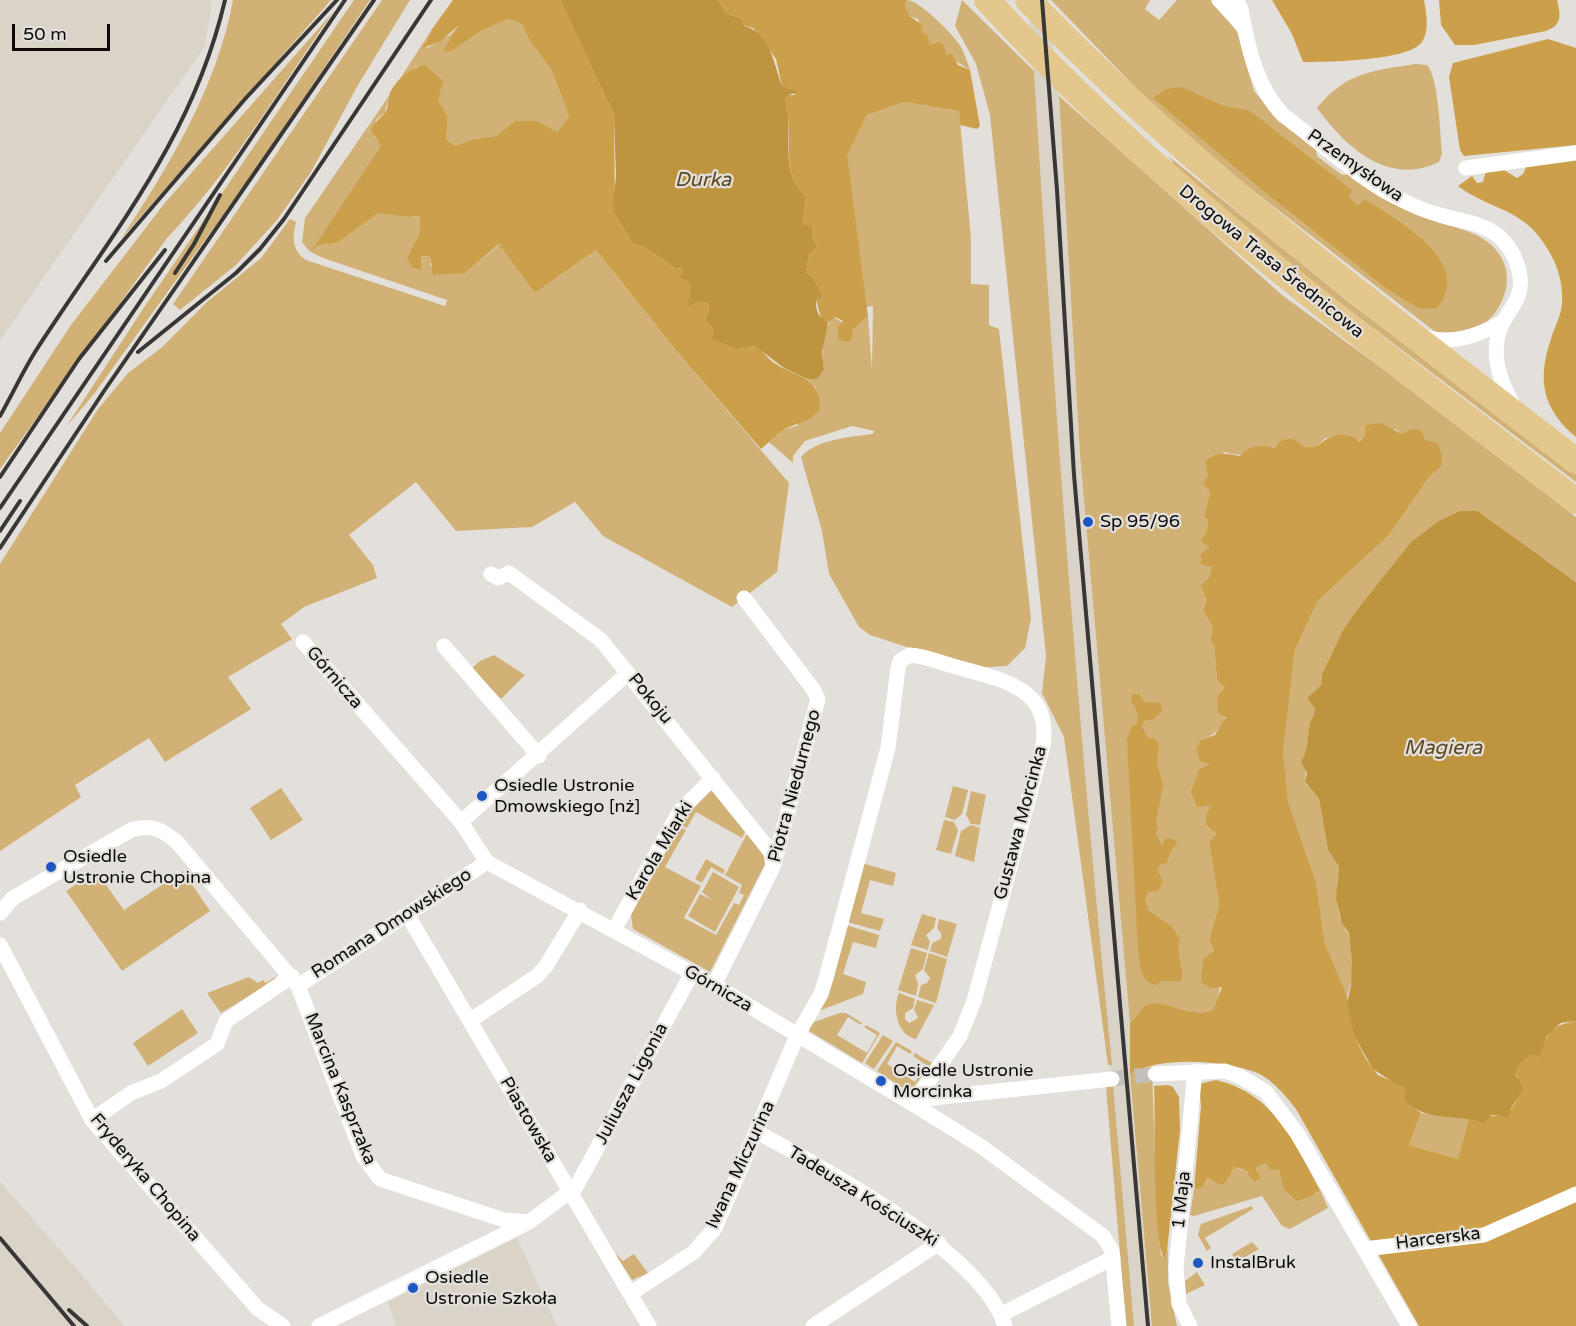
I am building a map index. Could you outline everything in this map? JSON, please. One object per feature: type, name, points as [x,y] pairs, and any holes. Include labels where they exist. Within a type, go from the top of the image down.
[{"type":"main road","name":"Drogowa Trasa Średnicowa","points":[[987,0],[1081,96],[1175,184],[1342,322],[1576,501]]},
{"type":"main road","name":"Drogowa Trasa Średnicowa","points":[[1028,0],[1092,68],[1181,149],[1407,332],[1576,461]]},
{"type":"street","name":"Przemysłowa","points":[[1219,0],[1245,27]]},
{"type":"street","name":"Przemysłowa","points":[[1236,0],[1259,81],[1272,104],[1283,115],[1394,196],[1438,215],[1481,226],[1507,244],[1518,264],[1521,280],[1516,302],[1503,322],[1497,344],[1496,363],[1503,386],[1521,418]]},
{"type":"street","points":[[1466,168],[1576,153]]},
{"type":"street","points":[[1407,332],[1441,342],[1484,332],[1503,322]]},
{"type":"street","name":"Pokoju","points":[[491,574],[498,578],[509,573],[590,630],[628,673],[771,852],[773,867]]},
{"type":"street","name":"Piotra Niedurnego","points":[[714,985],[773,867],[818,699],[813,689],[744,598]]},
{"type":"street","name":"Górnicza","points":[[303,642],[461,822],[487,862],[580,910],[714,985],[913,1104],[982,1147],[1102,1236],[1111,1246],[1119,1326]]},
{"type":"street","points":[[444,646],[539,756]]},
{"type":"street","name":"Gustawa Morcinka","points":[[797,1036],[826,978],[888,748],[900,661],[916,656],[1016,684],[1026,691],[1041,713],[1045,725],[1043,746],[974,1001],[960,1036],[913,1104]]},
{"type":"street","points":[[461,822],[539,756],[628,673]]},
{"type":"street","name":"Karola Miarki","points":[[614,930],[679,812],[713,778]]},
{"type":"street","points":[[0,913],[13,898],[131,830],[153,827],[177,842],[295,981]]},
{"type":"street","name":"Romana Dmowskiego","points":[[92,1120],[131,1093],[161,1081],[217,1044],[226,1021],[407,914],[487,862]]},
{"type":"street","points":[[471,1020],[537,976],[546,966],[580,910]]},
{"type":"street","name":"Piastowska","points":[[407,914],[649,1326]]},
{"type":"street","name":"Fryderyka Chopina","points":[[0,945],[92,1120],[258,1308],[283,1326]]},
{"type":"street","name":"Juliusza Ligonia","points":[[570,1194],[576,1187],[692,973]]},
{"type":"street","name":"Marcina Kasprzaka","points":[[295,981],[363,1155],[380,1179],[504,1220],[529,1222]]},
{"type":"street","name":"Iwana Miczurina","points":[[630,1294],[694,1252],[710,1235],[719,1221],[797,1036]]},
{"type":"street","name":"1 Maja","points":[[1190,1326],[1179,1304],[1176,1268],[1195,1071]]},
{"type":"street","points":[[1155,1074],[1225,1071],[1261,1089],[1275,1102],[1297,1132],[1409,1326]]},
{"type":"street","points":[[913,1104],[923,1098],[1112,1079]]},
{"type":"street","name":"Tadeusza Kościuszki","points":[[757,1132],[939,1243],[997,1304],[1004,1320]]},
{"type":"street","points":[[319,1326],[529,1222],[570,1194]]},
{"type":"street","name":"Harcerska","points":[[1364,1249],[1484,1235],[1576,1194]]},
{"type":"street","points":[[813,1326],[939,1243]]},
{"type":"street","points":[[1004,1320],[1113,1258]]},
{"type":"shaded area","points":[[0,0],[208,0],[212,3],[205,46],[0,340]]},
{"type":"shaded area","points":[[233,0],[331,0],[121,239],[189,125],[216,64]]},
{"type":"shaded area","points":[[354,0],[370,0],[247,182],[94,394],[66,427],[145,306]]},
{"type":"shaded area","points":[[382,0],[410,0],[358,85],[311,172],[277,220],[236,265],[180,310],[173,304]]},
{"type":"shaded area","points":[[453,0],[560,0],[614,115],[615,215],[633,244],[644,247],[676,269],[680,268],[691,284],[688,300],[690,305],[700,300],[708,303],[709,310],[705,319],[714,331],[739,349],[755,346],[773,362],[811,383],[816,389],[820,409],[810,419],[784,429],[761,449],[678,353],[596,250],[535,293],[499,244],[465,273],[433,275],[430,256],[421,256],[421,270],[412,267],[407,257],[420,232],[420,216],[408,217],[378,213],[337,243],[319,245],[312,250],[381,146],[371,130],[386,111],[391,91],[398,81],[414,69],[425,65],[443,81],[438,100],[448,117],[446,139],[455,146],[474,139],[496,136],[515,121],[538,121],[557,132],[569,116],[551,69],[529,40],[522,24],[508,19],[481,31],[452,51],[443,51],[458,26],[441,41],[423,48],[432,29]]},
{"type":"shaded area","points":[[718,0],[907,0],[905,5],[910,16],[923,26],[921,32],[927,35],[930,45],[939,42],[944,45],[946,54],[952,54],[958,65],[970,70],[980,126],[977,129],[960,125],[959,111],[904,102],[867,115],[847,155],[868,316],[853,330],[851,341],[844,342],[838,339],[838,327],[843,321],[835,317],[828,323],[822,321],[816,300],[823,297],[814,279],[806,272],[809,255],[817,247],[803,222],[806,197],[793,178],[789,158],[786,95],[796,95],[782,86],[776,59],[753,28],[743,25],[741,20],[727,13]]},
{"type":"shaded area","points":[[907,0],[928,12],[951,35],[962,50],[970,70],[930,45],[921,32],[918,19],[910,16],[905,5]]},
{"type":"shaded area","points":[[962,0],[1034,71],[1068,568],[1112,1065],[1108,1065],[1064,737],[1042,693],[1046,656],[990,115],[976,64],[955,26]]},
{"type":"shaded area","points":[[1028,0],[1048,0],[1059,96],[1080,455],[1130,1023],[1130,1074],[1152,1326],[1134,1326],[1089,836],[1052,375]]},
{"type":"shaded area","points":[[1051,0],[1150,0],[1145,9],[1159,20],[1177,0],[1211,0],[1237,32],[1254,91],[1278,120],[1316,147],[1317,156],[1342,175],[1351,174],[1416,214],[1468,231],[1490,244],[1502,259],[1507,276],[1505,294],[1497,310],[1485,323],[1470,332],[1453,335],[1434,331],[1224,168],[1157,110]]},
{"type":"shaded area","points":[[1272,0],[1424,0],[1426,32],[1422,42],[1414,48],[1385,57],[1303,62],[1292,34]]},
{"type":"shaded area","points":[[1439,0],[1557,0],[1559,19],[1555,26],[1546,31],[1474,45],[1455,45],[1441,25]]},
{"type":"shaded area","points":[[334,11],[234,157],[167,238],[0,469],[0,433],[71,325],[164,204]]},
{"type":"shaded area","points":[[508,19],[522,24],[529,40],[551,69],[569,116],[557,132],[538,121],[515,121],[496,136],[474,139],[455,146],[446,139],[448,117],[417,66],[396,85],[432,29],[425,43],[427,48],[450,35],[462,23],[452,37],[452,51],[481,31]]},
{"type":"shaded area","points":[[1548,39],[1576,48],[1576,145],[1464,156],[1460,150],[1449,77],[1453,63]]},
{"type":"shaded area","points":[[1415,64],[1427,65],[1434,82],[1442,154],[1439,162],[1420,168],[1402,169],[1385,166],[1369,159],[1341,136],[1317,108],[1338,87],[1349,80],[1373,72]]},
{"type":"shaded area","points":[[1181,87],[1224,106],[1250,111],[1353,191],[1348,196],[1358,206],[1365,199],[1412,231],[1440,259],[1447,275],[1446,291],[1437,308],[1420,309],[1387,289],[1266,193],[1153,98],[1166,89]]},
{"type":"shaded area","points":[[389,96],[385,112],[376,120],[374,136],[382,146],[315,249],[319,245],[337,243],[378,212],[408,217],[421,216],[420,232],[407,257],[431,256],[430,266],[465,273],[500,244],[535,293],[596,250],[678,353],[789,483],[777,572],[732,607],[603,536],[575,502],[532,527],[456,531],[416,482],[349,535],[373,565],[377,578],[304,607],[281,624],[292,639],[228,677],[251,709],[165,762],[149,738],[75,785],[81,797],[0,851],[0,564],[98,409],[128,373],[161,348],[207,302],[261,258],[290,219],[296,222],[294,238],[296,248],[306,260],[445,306],[447,300],[323,258],[309,251],[302,242],[305,218]]},
{"type":"shaded area","points":[[1059,96],[1282,295],[1469,432],[1576,517],[1576,582],[1546,560],[1411,542],[1343,630],[1322,674],[1321,685],[1307,698],[1315,709],[1309,728],[1305,783],[1319,799],[1328,850],[1339,867],[1338,909],[1349,935],[1353,958],[1347,996],[1325,943],[1316,882],[1288,801],[1284,776],[1283,753],[1295,650],[1318,601],[1389,535],[1430,476],[1441,467],[1425,440],[1402,434],[1395,429],[1365,435],[1358,442],[1349,435],[1325,438],[1318,446],[1305,447],[1293,438],[1254,454],[1224,452],[1208,476],[1210,492],[1204,516],[1208,520],[1207,530],[1200,541],[1209,548],[1201,565],[1212,567],[1203,611],[1213,627],[1210,640],[1214,645],[1217,680],[1225,688],[1226,706],[1221,726],[1210,736],[1201,740],[1211,763],[1213,805],[1206,814],[1206,825],[1216,834],[1209,842],[1219,905],[1209,940],[1220,975],[1219,993],[1213,1010],[1194,1012],[1156,1005],[1143,1008],[1137,1019],[1130,1023],[1080,455]]},
{"type":"shaded area","points":[[904,102],[959,111],[971,238],[971,284],[989,285],[989,325],[999,329],[1031,618],[1025,648],[1007,666],[971,668],[870,635],[859,627],[829,574],[822,531],[801,457],[815,446],[873,434],[874,431],[852,426],[805,441],[793,456],[793,463],[769,442],[784,429],[797,426],[816,388],[807,379],[817,379],[824,370],[825,335],[834,317],[853,330],[868,316],[872,370],[873,306],[866,307],[846,155],[867,115]]},
{"type":"shaded area","points":[[1167,155],[1350,303],[1576,474],[1576,482],[1315,284],[1172,165],[1173,162]]},
{"type":"shaded area","points":[[1576,157],[1576,437],[1556,416],[1549,404],[1544,380],[1547,354],[1562,304],[1561,284],[1552,257],[1536,233],[1519,218],[1458,186],[1472,176],[1477,183],[1483,182],[1485,174],[1491,169],[1501,168],[1517,178],[1523,174],[1527,165]]},
{"type":"shaded area","points":[[1381,423],[1402,434],[1411,429],[1421,430],[1425,440],[1437,443],[1442,455],[1441,467],[1430,476],[1389,535],[1318,601],[1295,650],[1283,753],[1288,801],[1316,882],[1325,943],[1347,996],[1354,1036],[1366,1059],[1378,1075],[1405,1087],[1405,1101],[1421,1113],[1409,1145],[1458,1159],[1469,1118],[1483,1122],[1487,1117],[1502,1115],[1511,1109],[1518,1094],[1518,1077],[1515,1075],[1520,1064],[1530,1055],[1540,1057],[1551,1031],[1561,1025],[1576,1021],[1576,1326],[1419,1326],[1296,1109],[1272,1083],[1255,1072],[1209,1063],[1158,1064],[1130,1074],[1130,1023],[1144,1007],[1157,1003],[1197,1012],[1213,1010],[1222,987],[1211,988],[1201,982],[1203,959],[1214,951],[1209,940],[1219,905],[1209,842],[1216,834],[1206,825],[1206,814],[1212,805],[1197,807],[1191,792],[1199,770],[1210,764],[1200,761],[1196,749],[1201,740],[1215,735],[1226,717],[1218,713],[1217,697],[1225,688],[1217,680],[1214,645],[1210,640],[1213,627],[1203,611],[1206,599],[1201,585],[1209,578],[1212,567],[1201,565],[1201,554],[1209,548],[1200,541],[1207,530],[1208,520],[1204,516],[1210,492],[1203,483],[1208,476],[1205,462],[1221,454],[1240,456],[1255,447],[1274,448],[1282,440],[1293,438],[1305,447],[1318,446],[1330,437],[1339,435],[1354,437],[1359,442],[1365,435],[1366,425]]},
{"type":"shaded area","points":[[494,655],[525,675],[501,699],[472,668],[480,661]]},
{"type":"shaded area","points":[[1132,694],[1139,694],[1144,702],[1160,703],[1162,711],[1154,719],[1144,721],[1142,727],[1149,739],[1154,738],[1159,744],[1157,765],[1163,785],[1156,822],[1158,829],[1155,832],[1162,846],[1166,838],[1176,840],[1177,844],[1173,847],[1166,863],[1161,864],[1157,869],[1163,881],[1158,891],[1148,892],[1145,899],[1148,910],[1171,926],[1180,939],[1178,950],[1182,971],[1181,981],[1161,981],[1157,985],[1151,984],[1144,977],[1138,951],[1127,739],[1132,726],[1138,721],[1137,712],[1131,702]]},
{"type":"shaded area","points":[[953,786],[968,790],[962,814],[955,820],[945,817]]},
{"type":"shaded area","points":[[281,788],[303,820],[271,840],[250,808]]},
{"type":"shaded area","points":[[711,790],[745,832],[742,838],[696,812],[687,828],[680,825],[690,808]]},
{"type":"shaded area","points":[[971,791],[986,795],[980,825],[971,824],[966,815]]},
{"type":"shaded area","points":[[944,820],[954,822],[958,830],[951,854],[936,850]]},
{"type":"shaded area","points":[[971,825],[980,828],[974,862],[955,856],[961,831]]},
{"type":"shaded area","points":[[679,827],[686,830],[665,867],[701,886],[684,918],[716,935],[734,903],[739,905],[744,895],[739,893],[742,885],[725,875],[747,834],[767,860],[710,972],[633,929],[631,915]]},
{"type":"shaded area","points":[[706,859],[725,870],[723,874],[711,867],[702,883],[695,879]]},
{"type":"shaded area","points":[[862,863],[896,873],[893,886],[870,880],[861,913],[884,919],[880,931],[847,922]]},
{"type":"shaded area","points":[[96,871],[124,910],[183,871],[210,911],[122,971],[66,891]]},
{"type":"shaded area","points":[[713,872],[739,887],[715,932],[688,916],[700,894],[712,900],[702,892]]},
{"type":"shaded area","points":[[922,914],[936,918],[934,928],[926,935],[930,942],[928,950],[911,945]]},
{"type":"shaded area","points":[[939,919],[957,924],[947,957],[930,951],[932,943],[941,939],[941,933],[937,928]]},
{"type":"shaded area","points":[[846,925],[879,935],[876,948],[853,942],[843,974],[866,982],[863,994],[819,1011]]},
{"type":"shaded area","points":[[911,948],[927,953],[923,969],[915,975],[918,984],[916,996],[898,990]]},
{"type":"shaded area","points":[[929,953],[947,959],[936,1003],[918,997],[921,985],[927,983],[930,978],[924,970]]},
{"type":"shaded area","points":[[249,977],[258,983],[263,980],[266,983],[275,977],[277,979],[221,1013],[207,993]]},
{"type":"shaded area","points":[[899,993],[915,999],[913,1008],[905,1013],[905,1019],[909,1023],[918,1018],[914,1009],[917,1000],[934,1005],[916,1039],[910,1037],[900,1027],[896,1014]]},
{"type":"shaded area","points":[[182,1009],[198,1033],[148,1066],[133,1043]]},
{"type":"shaded area","points":[[846,1013],[862,1023],[861,1025],[848,1017],[837,1035],[867,1053],[877,1035],[864,1027],[866,1025],[880,1033],[862,1063],[806,1029],[814,1022]]},
{"type":"shaded area","points":[[883,1035],[893,1041],[874,1069],[865,1063]]},
{"type":"shaded area","points":[[896,1042],[912,1051],[910,1054],[897,1046],[887,1064],[915,1082],[926,1065],[913,1056],[915,1053],[932,1063],[912,1089],[905,1089],[877,1071]]},
{"type":"shaded area","points":[[1152,1067],[1157,1220],[1161,1255],[1166,1260],[1168,1247],[1168,1283],[1177,1326],[1152,1326],[1130,1074],[1141,1068]]},
{"type":"shaded area","points":[[1216,1080],[1254,1096],[1268,1108],[1302,1155],[1321,1192],[1316,1191],[1314,1195],[1297,1201],[1283,1189],[1279,1169],[1271,1170],[1266,1163],[1258,1166],[1256,1170],[1261,1177],[1255,1182],[1249,1176],[1248,1171],[1234,1167],[1227,1181],[1221,1186],[1208,1178],[1202,1187],[1194,1189],[1201,1106],[1199,1084]]},
{"type":"shaded area","points":[[1113,1086],[1134,1326],[1126,1326],[1106,1087]]},
{"type":"shaded area","points":[[1154,1086],[1173,1087],[1179,1097],[1180,1130],[1166,1260],[1161,1250],[1156,1207]]},
{"type":"shaded area","points":[[1421,1113],[1469,1118],[1458,1159],[1409,1145]]},
{"type":"shaded area","points":[[1266,1163],[1279,1168],[1283,1189],[1297,1200],[1316,1190],[1321,1192],[1328,1208],[1290,1229],[1282,1226],[1262,1196],[1194,1216],[1190,1215],[1194,1189],[1206,1182],[1208,1178],[1221,1186],[1227,1181],[1234,1167],[1242,1170],[1256,1170],[1258,1166]]},
{"type":"shaded area","points":[[0,1182],[89,1283],[124,1326],[0,1326]]},
{"type":"shaded area","points":[[1252,1206],[1253,1209],[1205,1238],[1211,1248],[1207,1251],[1198,1235],[1201,1224]]},
{"type":"shaded area","points":[[517,1238],[557,1326],[396,1326],[388,1302]]},
{"type":"shaded area","points":[[1252,1242],[1259,1249],[1237,1262],[1232,1254]]},
{"type":"shaded area","points":[[614,1252],[623,1261],[634,1254],[648,1273],[632,1280]]},
{"type":"shaded area","points":[[1197,1272],[1205,1285],[1186,1294],[1185,1281]]},
{"type":"water","name":"Durka","points":[[560,0],[718,0],[727,13],[742,20],[743,25],[760,35],[765,42],[782,86],[797,92],[786,96],[790,168],[798,188],[806,197],[803,222],[812,229],[812,237],[817,247],[809,255],[806,272],[814,279],[823,297],[816,300],[816,307],[820,316],[828,323],[822,352],[824,370],[817,379],[807,379],[784,368],[755,346],[739,349],[712,339],[714,331],[705,319],[709,310],[708,303],[700,301],[689,306],[691,284],[680,277],[683,272],[680,268],[676,269],[644,247],[633,244],[615,215],[613,204],[616,176],[614,115]]},
{"type":"water","name":"Magiera","points":[[1460,511],[1477,511],[1576,582],[1576,1021],[1561,1023],[1547,1036],[1540,1057],[1530,1055],[1520,1064],[1515,1075],[1520,1080],[1523,1089],[1510,1110],[1509,1117],[1492,1115],[1484,1123],[1433,1115],[1414,1108],[1405,1101],[1405,1087],[1397,1085],[1373,1069],[1354,1036],[1347,1003],[1351,985],[1352,960],[1349,933],[1342,924],[1336,898],[1339,867],[1328,850],[1319,799],[1305,782],[1307,773],[1301,761],[1307,749],[1309,728],[1315,709],[1307,698],[1321,685],[1322,674],[1343,630],[1411,542],[1439,521]]},
{"type":"tunnel","points":[[1112,1079],[1155,1074]]},
{"type":"railway","points":[[0,416],[35,352],[120,226],[170,142],[192,98],[210,51],[225,0]]},
{"type":"railway","points":[[106,261],[245,99],[337,0]]},
{"type":"railway","points":[[0,508],[345,0]]},
{"type":"railway","points":[[0,548],[104,391],[374,0]]},
{"type":"railway","points":[[138,352],[236,273],[260,249],[284,219],[431,0]]},
{"type":"railway","points":[[1042,0],[1057,190],[1074,475],[1148,1326]]},
{"type":"railway","points":[[175,273],[194,244],[220,195]]},
{"type":"railway","points":[[0,477],[79,359],[165,250]]},
{"type":"railway","points":[[0,531],[20,501]]},
{"type":"railway","points":[[0,1238],[74,1326]]},
{"type":"railway","points":[[69,1310],[87,1326]]},
{"type":"place","name":"Sp 95/96","points":[[1088,522]]},
{"type":"place","name":"Osiedle Ustronie Dmowskiego [nż]","points":[[482,796]]},
{"type":"place","name":"Osiedle Ustronie Chopina","points":[[51,867]]},
{"type":"place","name":"Osiedle Ustronie Morcinka","points":[[881,1081]]},
{"type":"place","name":"InstalBruk","points":[[1198,1263]]},
{"type":"place","name":"Osiedle Ustronie Szkoła","points":[[413,1288]]}]
